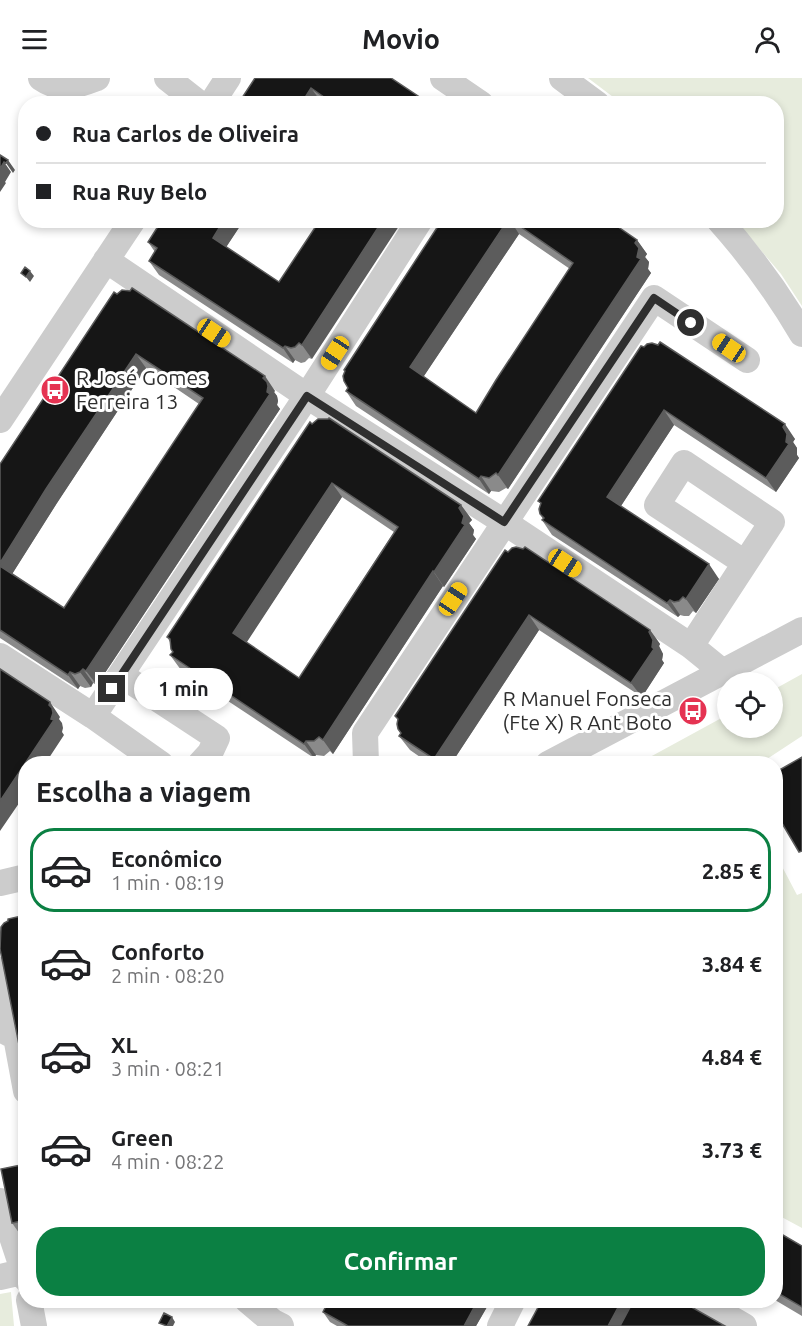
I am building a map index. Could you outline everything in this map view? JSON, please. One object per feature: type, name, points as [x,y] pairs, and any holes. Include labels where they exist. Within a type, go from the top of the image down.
[{"type":"street","points":[[40,78],[62,87],[78,85],[97,78]]},
{"type":"street","points":[[167,78],[190,96]]},
{"type":"street","points":[[216,96],[228,78]]},
{"type":"street","points":[[443,78],[469,96]]},
{"type":"street","points":[[562,78],[586,96]]},
{"type":"street","points":[[0,420],[128,228]]},
{"type":"street","points":[[93,716],[307,396],[415,228]]},
{"type":"street","points":[[726,228],[772,285],[802,334]]},
{"type":"street","points":[[106,260],[307,396],[504,522],[691,646],[723,672],[802,630]]},
{"type":"street","points":[[366,756],[365,733],[654,298],[747,360]]},
{"type":"street","points":[[691,646],[745,563]]},
{"type":"street","points":[[0,656],[150,756]]},
{"type":"street","points":[[121,675],[217,738],[207,756]]},
{"type":"street","points":[[563,756],[717,675]]},
{"type":"street","points":[[0,883],[18,879]]},
{"type":"street","points":[[0,970],[8,1033],[18,1065]]},
{"type":"street","points":[[0,1202],[18,1271]]},
{"type":"street","points":[[31,1308],[34,1326]]},
{"type":"street","points":[[256,1308],[281,1326]]},
{"type":"street","points":[[500,1326],[509,1308]]},
{"type":"street","points":[[713,1308],[744,1326]]},
{"type":"shaded area","points":[[588,78],[802,78],[802,306],[781,274],[742,228],[784,228],[784,96],[612,96]]},
{"type":"shaded area","points":[[802,674],[802,736],[772,756],[652,756],[717,720],[717,738],[783,738],[783,684]]},
{"type":"shaded area","points":[[783,868],[797,895],[802,893],[802,1228],[783,1218]]},
{"type":"shaded area","points":[[11,1292],[14,1326],[0,1326],[0,1294]]},
{"type":"building","points":[[255,78],[391,78],[418,96],[322,96],[311,88],[306,96],[243,96]]},
{"type":"building","points":[[0,155],[8,160],[0,169]]},
{"type":"building","points":[[157,228],[219,228],[213,238],[279,282],[315,228],[378,228],[302,345],[299,343],[291,348],[285,346],[283,348],[149,261],[157,248],[148,242]]},
{"type":"building","points":[[437,228],[503,228],[410,367],[476,413],[573,263],[523,228],[620,228],[637,240],[635,243],[639,248],[637,257],[641,259],[498,475],[496,473],[489,478],[481,476],[479,479],[346,391],[348,388],[344,381],[344,370]]},
{"type":"building","points":[[25,267],[30,271],[26,277],[21,273]]},
{"type":"building","points":[[132,288],[265,376],[263,378],[267,382],[267,392],[270,394],[86,671],[83,669],[75,674],[70,672],[68,675],[0,630],[0,566],[64,608],[203,398],[136,354],[46,489],[0,563],[0,464],[114,292],[117,294],[122,290],[130,291]]},
{"type":"building","points":[[660,342],[785,424],[783,427],[787,434],[786,442],[789,444],[766,478],[664,410],[607,497],[709,564],[686,599],[683,597],[679,601],[670,600],[667,603],[542,520],[544,518],[539,509],[541,503],[538,501],[641,346],[652,343],[658,345]]},
{"type":"building","points":[[318,419],[328,419],[461,505],[459,508],[464,516],[462,523],[465,525],[323,740],[319,737],[314,741],[306,741],[304,744],[170,655],[173,652],[170,639],[167,637],[310,422],[312,424]],"holes":[[[332,483],[398,527],[299,678],[233,633]]]},
{"type":"building","points":[[525,547],[650,630],[654,649],[631,683],[529,615],[436,756],[429,756],[399,736],[401,733],[398,729],[398,719],[395,716],[505,550],[508,552],[512,548],[523,549]]},
{"type":"building","points":[[0,669],[50,702],[53,713],[51,719],[54,720],[30,756],[18,756],[18,774],[0,801]]},
{"type":"building","points":[[802,757],[802,851],[799,852],[783,825],[783,768]]},
{"type":"building","points":[[18,917],[18,1040],[0,949],[1,927],[8,919]]},
{"type":"building","points":[[18,1166],[18,1222],[12,1223],[1,1169]]},
{"type":"building","points":[[783,1235],[802,1246],[802,1307],[783,1296]]},
{"type":"building","points":[[325,1308],[474,1308],[464,1326],[348,1326],[323,1312]]},
{"type":"building","points":[[538,1308],[618,1308],[608,1326],[528,1326]]},
{"type":"building","points":[[630,1308],[693,1308],[725,1326],[620,1326]]},
{"type":"building","points":[[164,1313],[172,1317],[167,1326],[159,1323]]},
{"type":"place","name":"R José Gomes Ferreira 13","points":[[55,390]]},
{"type":"place","name":"R Manuel Fonseca (Fte X) R Ant Boto","points":[[693,711]]},
{"type":"route","points":[[112,689],[307,396],[504,522],[654,298],[691,323]]}]
